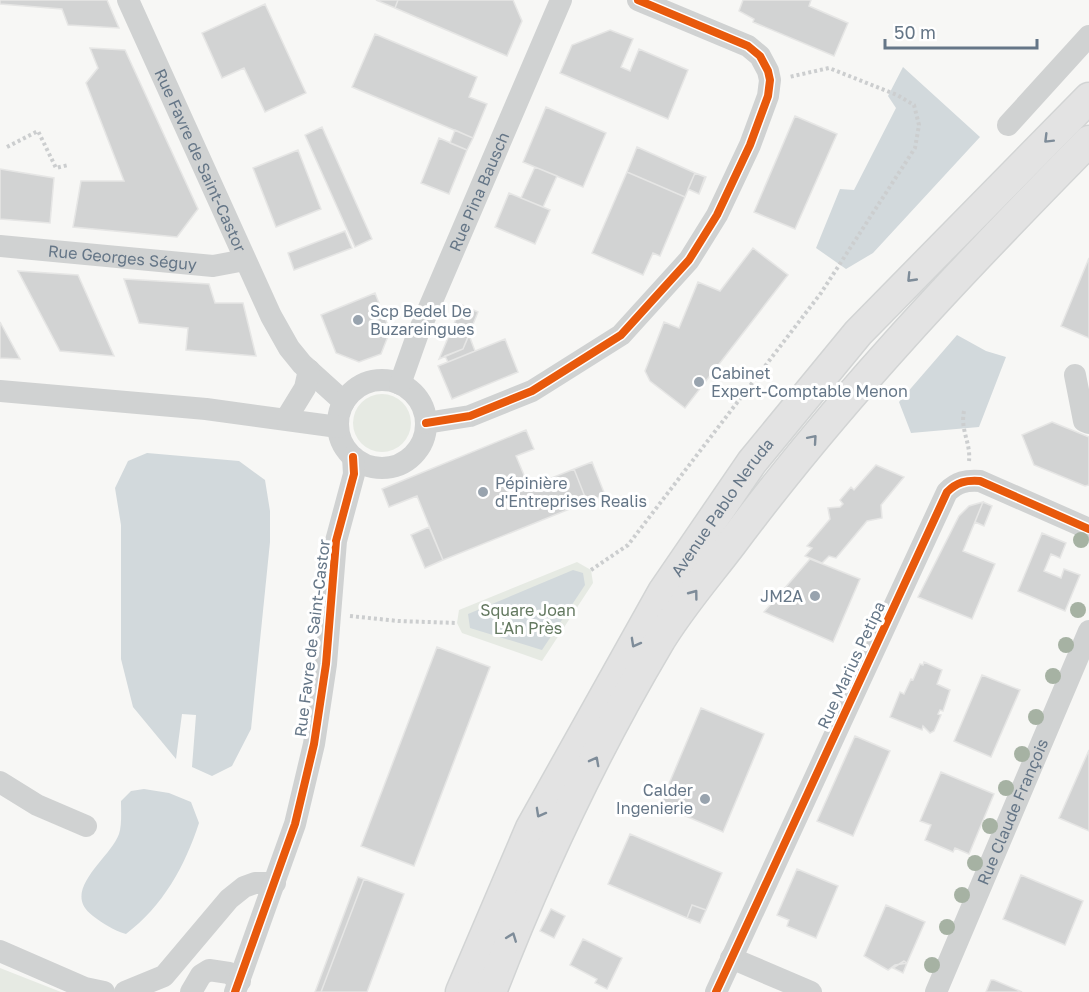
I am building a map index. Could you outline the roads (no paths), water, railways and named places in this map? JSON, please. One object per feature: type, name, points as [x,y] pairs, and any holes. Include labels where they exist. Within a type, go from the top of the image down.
[{"type":"main road","name":"Avenue Pablo Neruda","points":[[461,992],[531,828],[663,592],[752,462],[858,333],[1089,98]]},
{"type":"main road","name":"Avenue Pablo Neruda","points":[[491,992],[524,906],[587,777],[658,643],[796,459],[928,306],[1089,141]]},
{"type":"street","name":"Rue Favre de Saint-Castor","points":[[128,0],[245,260],[289,348],[344,402]]},
{"type":"street","name":"Rue Pina Bausch","points":[[400,384],[417,336],[561,0]]},
{"type":"street","points":[[426,423],[470,416],[532,391],[621,335],[689,260],[717,215],[750,145],[768,96],[770,80],[764,63],[748,46],[638,0]]},
{"type":"street","points":[[1008,125],[1089,36]]},
{"type":"street","name":"Rue Georges Séguy","points":[[0,246],[213,266],[245,260]]},
{"type":"street","points":[[286,419],[305,388],[309,370]]},
{"type":"street","points":[[1075,375],[1084,421],[1089,423]]},
{"type":"street","points":[[375,380],[400,384],[419,400],[426,423],[424,436],[415,453],[398,465],[378,468],[363,463],[345,448],[338,427],[344,402],[352,392],[375,380]]},
{"type":"street","points":[[0,391],[286,419],[338,427]]},
{"type":"street","name":"Rue Favre de Saint-Castor","points":[[238,987],[295,824],[314,744],[330,614],[336,541],[354,474],[353,457]]},
{"type":"street","name":"Rue Favre de Saint-Castor","points":[[347,504],[378,468]]},
{"type":"street","name":"Rue Marius Petipa","points":[[716,992],[941,503],[955,484],[968,480],[994,485],[1089,529]]},
{"type":"street","name":"Rue Claude François","points":[[936,992],[1089,631]]},
{"type":"street","points":[[0,782],[37,805],[86,826]]},
{"type":"street","points":[[125,992],[164,976],[229,899],[244,887],[255,883],[275,884]]},
{"type":"street","points":[[0,951],[85,988],[104,992]]},
{"type":"street","points":[[731,958],[811,992]]},
{"type":"street","points":[[190,992],[201,975],[209,970],[229,973],[238,987]]},
{"type":"place","name":"Scp Bedel De Buzareingues","points":[[358,320]]},
{"type":"place","name":"Cabinet Expert-Comptable Menon","points":[[699,382]]},
{"type":"place","name":"Pépinière d'Entreprises Realis","points":[[483,492]]},
{"type":"place","name":"JM2A","points":[[815,596]]},
{"type":"place","name":"Calder Ingenierie","points":[[705,799]]},
{"type":"park label","name":"Square Joan L'An Près","points":[[528,619]]}]
